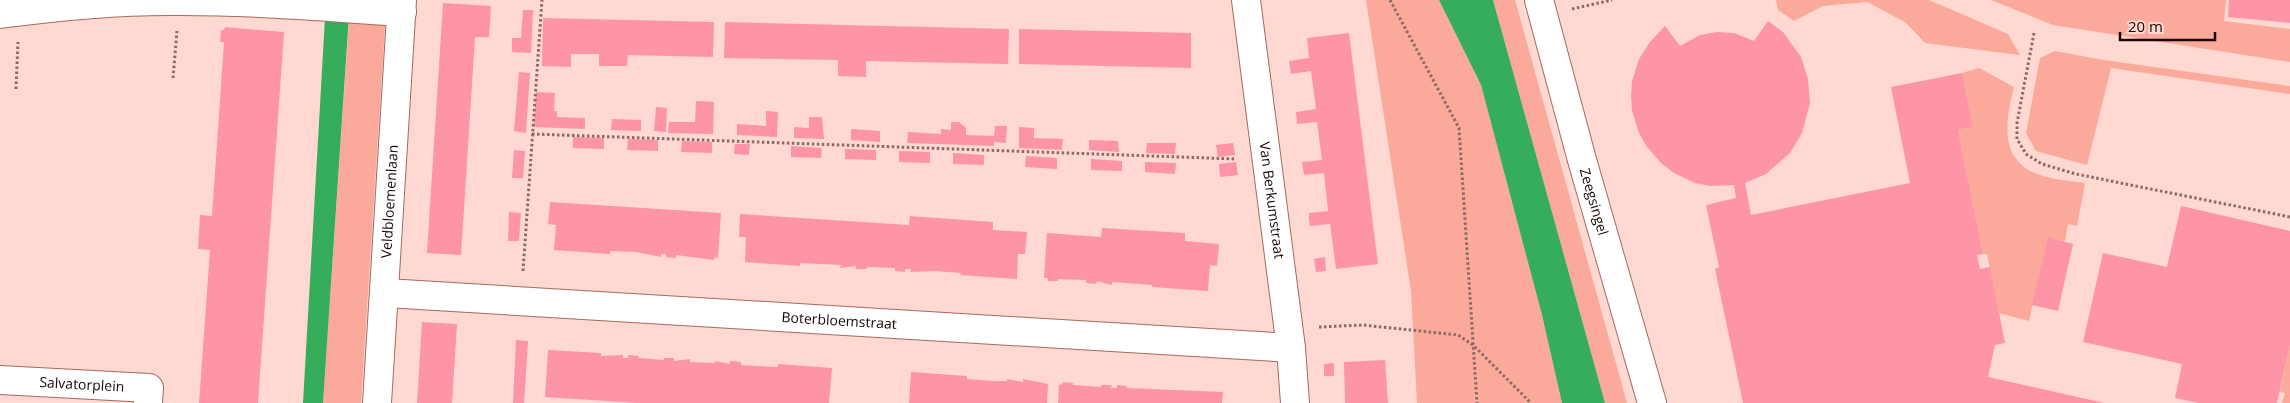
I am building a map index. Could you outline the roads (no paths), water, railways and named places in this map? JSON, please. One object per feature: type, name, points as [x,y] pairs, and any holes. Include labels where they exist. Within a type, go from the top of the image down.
[{"type":"street","points":[[10,13],[180,0],[370,10],[402,6]]},
{"type":"street","name":"Van Berkumstraat","points":[[1246,0],[1290,338],[1296,403]]},
{"type":"street","name":"Veldbloemenlaan","points":[[377,403],[386,293],[402,6]]},
{"type":"street","name":"Zeegsingel","points":[[1540,8],[1652,403]]},
{"type":"street","name":"Boterbloemstraat","points":[[386,293],[1290,338]]},
{"type":"street","name":"Salvatorplein","points":[[0,380],[149,388],[148,403]]}]
